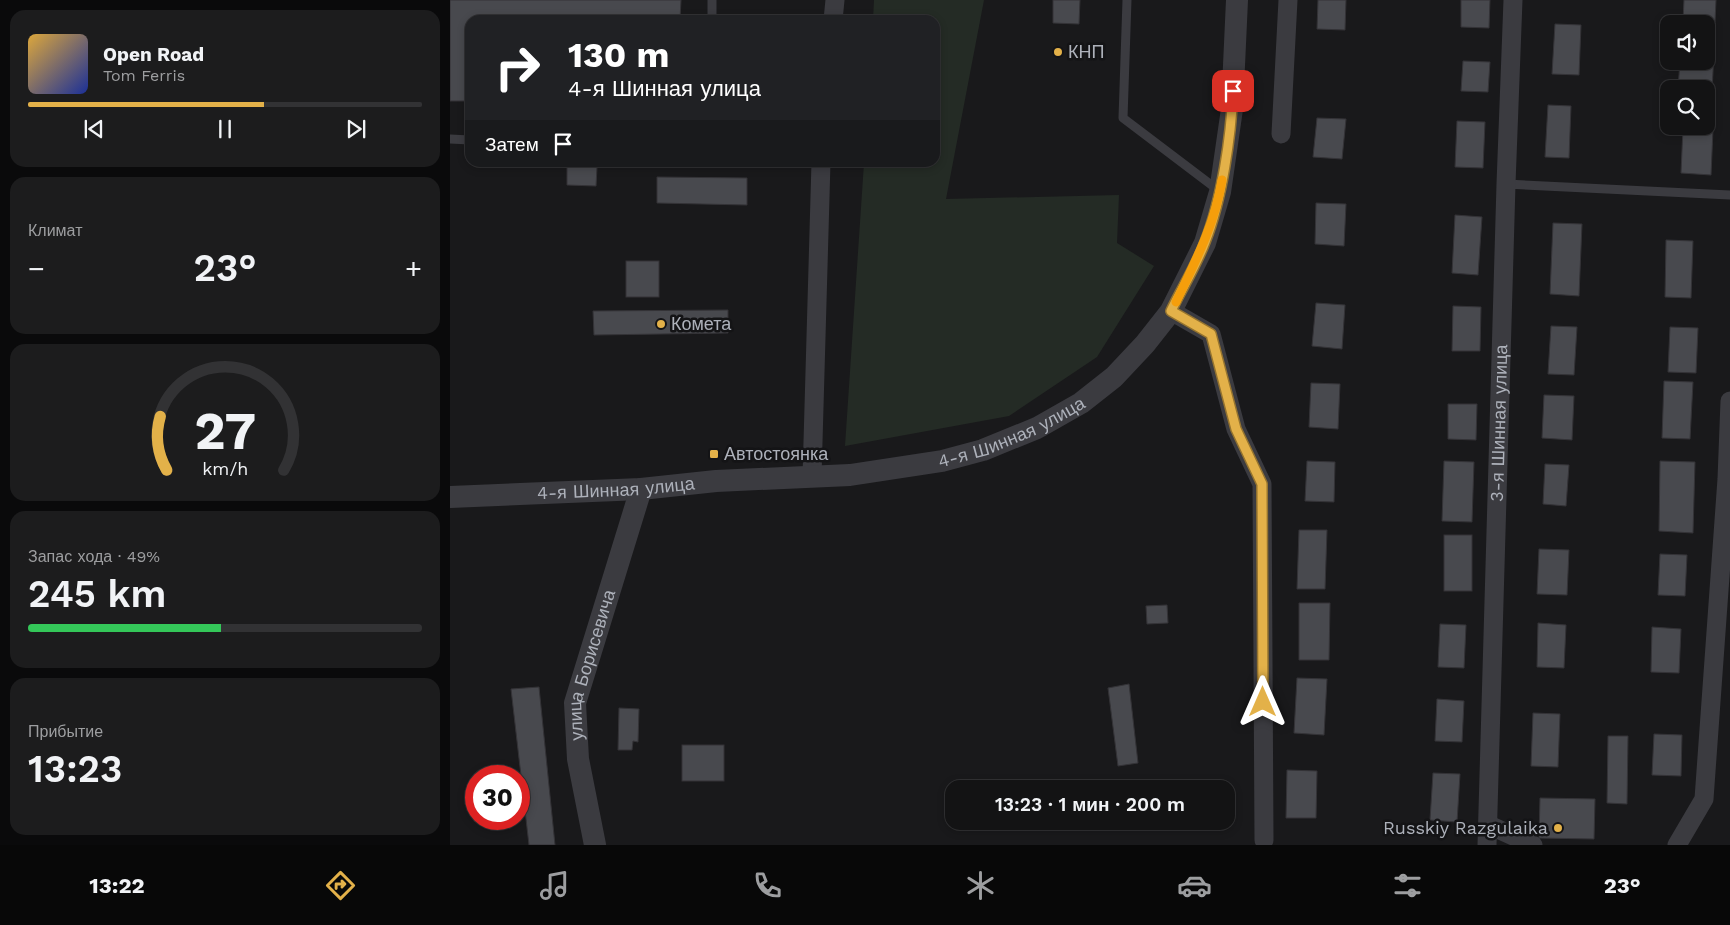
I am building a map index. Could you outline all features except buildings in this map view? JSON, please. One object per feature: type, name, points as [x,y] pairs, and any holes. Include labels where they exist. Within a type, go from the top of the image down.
[{"type":"street","points":[[834,15],[835,0]]},
{"type":"street","name":"4-я Шинная улица","points":[[450,497],[641,490],[716,481],[850,475],[942,461],[983,450],[1037,428],[1081,403],[1114,377],[1171,311],[1205,242],[1220,192],[1232,109],[1237,0]]},
{"type":"street","points":[[1281,134],[1288,0]]},
{"type":"street","name":"3-я Шинная улица","points":[[1487,845],[1513,0]]},
{"type":"street","points":[[812,477],[821,167]]},
{"type":"street","points":[[1171,311],[1211,334],[1236,429],[1262,484],[1264,840]]},
{"type":"street","points":[[1677,845],[1704,799],[1726,488],[1730,402]]},
{"type":"street","name":"улица Борисевича","points":[[595,845],[578,760],[575,703],[641,490]]},
{"type":"street","points":[[1488,825],[1533,845]]},
{"type":"lane","points":[[712,0],[712,15]]},
{"type":"lane","points":[[1127,0],[1123,118],[1220,192]]},
{"type":"lane","points":[[450,139],[465,140]]},
{"type":"lane","points":[[1506,184],[1730,196]]},
{"type":"shaded area","points":[[874,0],[984,0],[946,199],[1119,195],[1117,243],[1154,266],[1097,357],[1009,416],[845,446],[864,167],[940,167],[940,15],[873,15]]},
{"type":"slow traffic","points":[[1176,302],[1205,242],[1222,180]]},
{"type":"place","name":"КНП","points":[[1058,52]]},
{"type":"place","name":"Комета","points":[[661,324]]},
{"type":"place","name":"Автостоянка","points":[[714,454]]},
{"type":"place","name":"Russkiy Razgulaika","points":[[1558,828]]},
{"type":"route","points":[[1233,91],[1220,192],[1205,242],[1171,311],[1211,334],[1236,429],[1262,484],[1263,702]]}]
